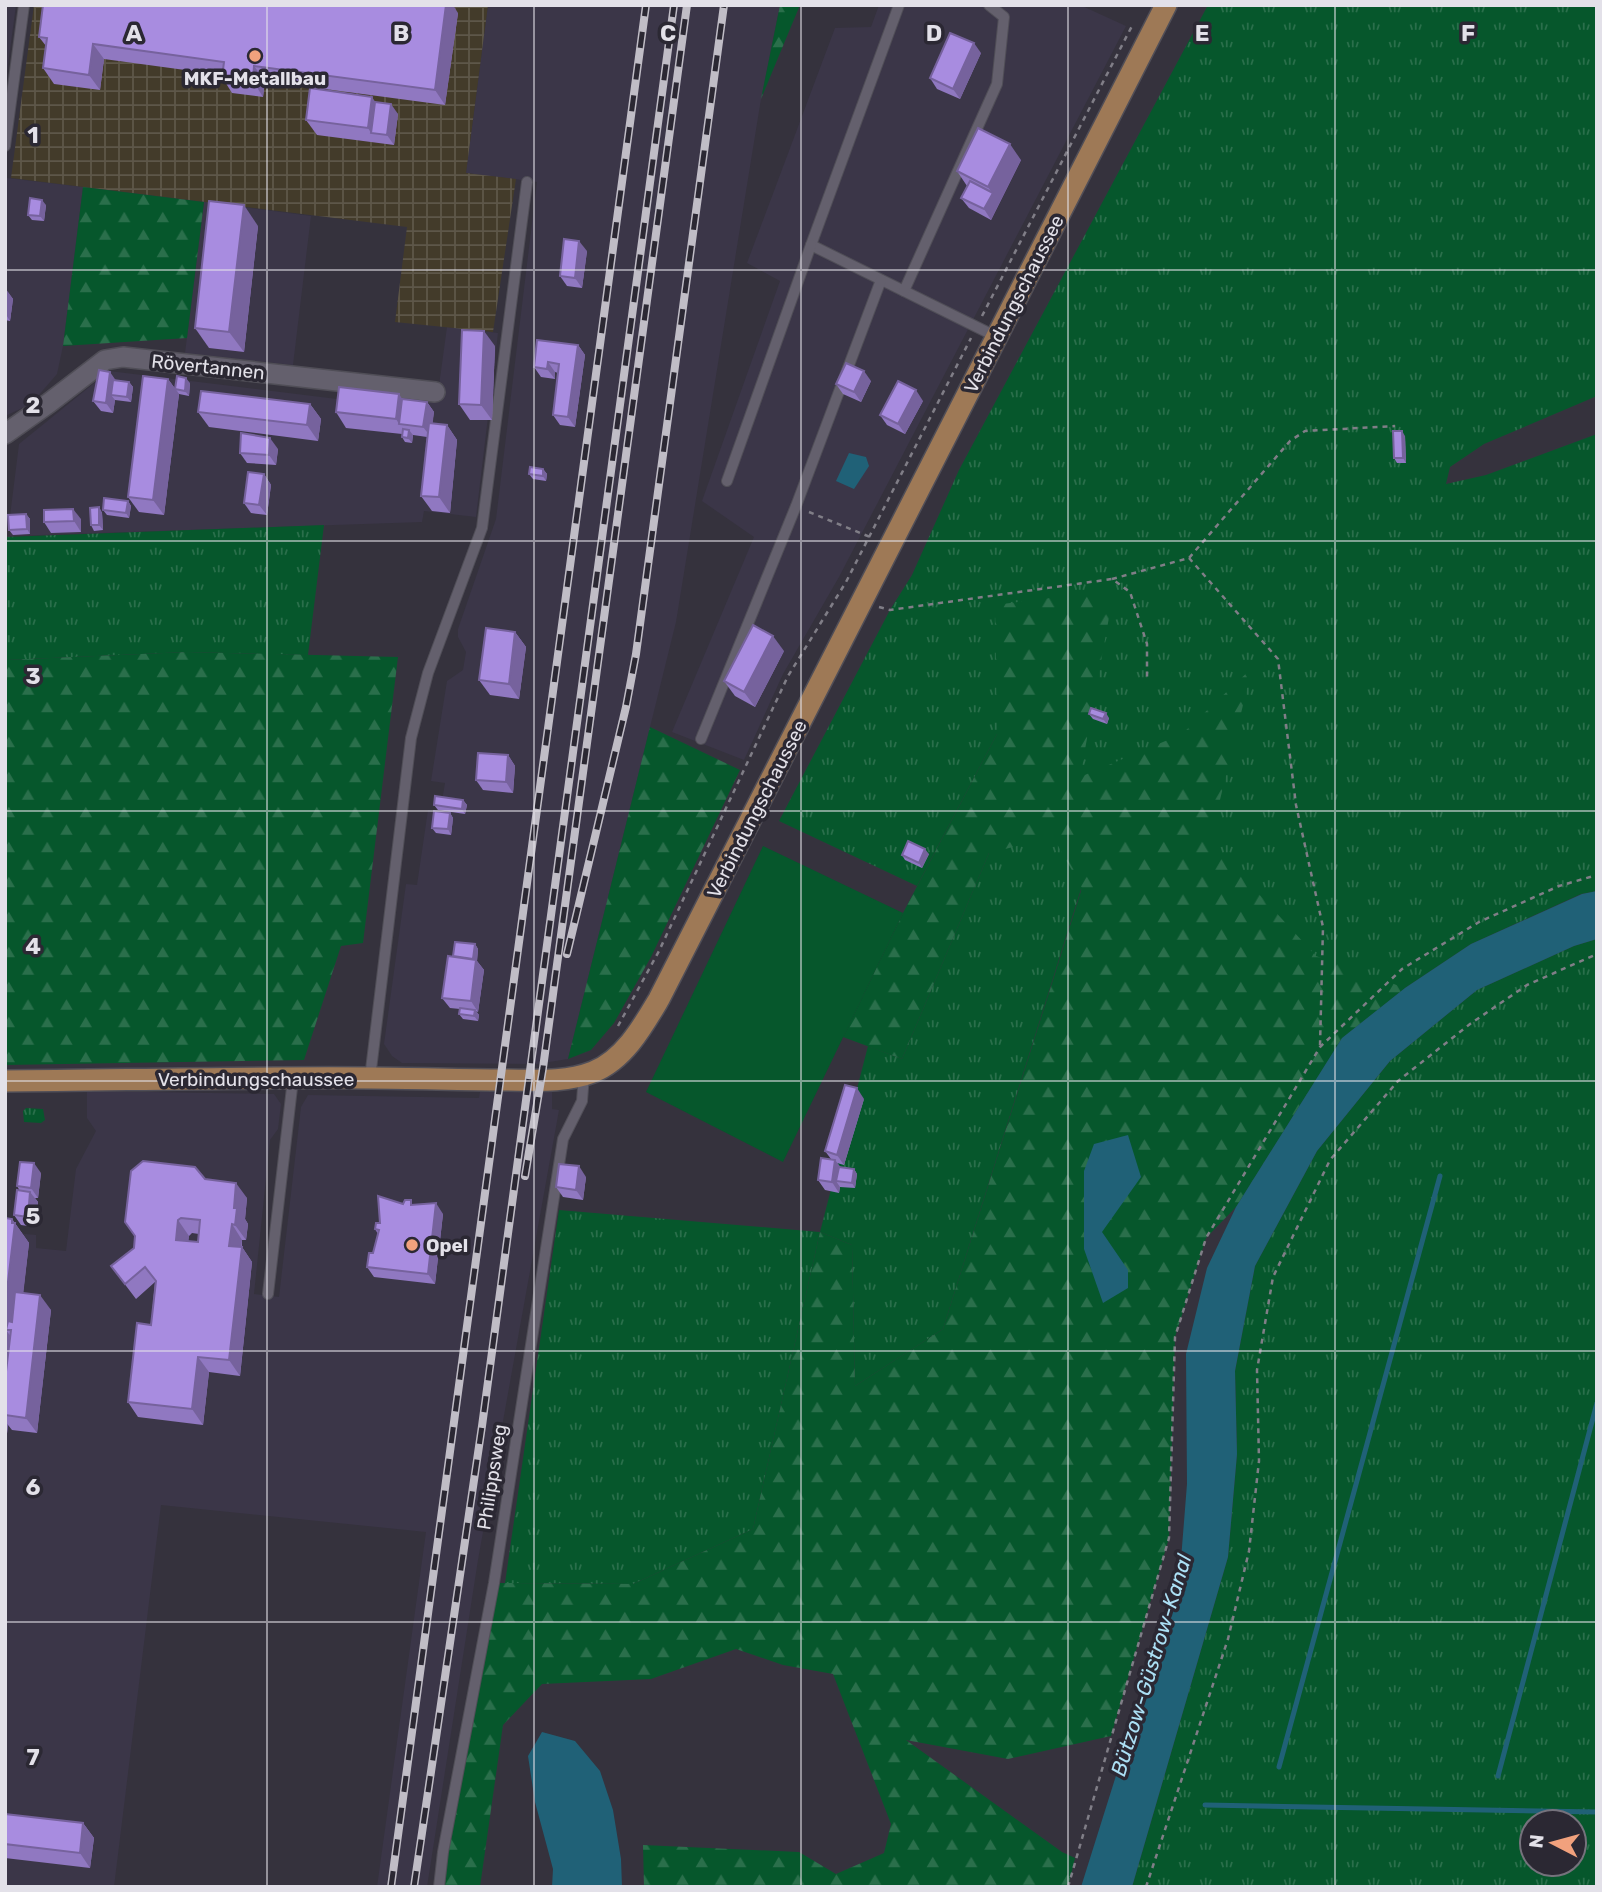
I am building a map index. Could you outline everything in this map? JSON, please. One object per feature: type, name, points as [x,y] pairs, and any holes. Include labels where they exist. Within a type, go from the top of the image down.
[{"type":"main road","name":"Verbindungschaussee","points":[[5,1081],[370,1078],[541,1080],[594,1072],[611,1062],[627,1047],[654,1008],[1166,5]]},
{"type":"street","name":"Rövertannen","points":[[5,434],[105,360],[123,357],[435,392]]},
{"type":"lane","points":[[5,146],[24,5]]},
{"type":"lane","points":[[727,481],[899,5]]},
{"type":"lane","points":[[904,291],[997,84],[1004,17],[989,5]]},
{"type":"lane","points":[[370,1078],[411,738],[428,673],[482,528],[527,182]]},
{"type":"lane","points":[[811,245],[997,337]]},
{"type":"lane","points":[[701,739],[796,506],[881,280]]},
{"type":"lane","name":"Philippsweg","points":[[439,1887],[443,1852],[494,1583],[559,1165],[564,1139],[582,1101],[584,1074]]},
{"type":"lane","points":[[268,1294],[293,1079]]},
{"type":"path","points":[[611,1034],[659,951],[788,676],[846,582],[870,537],[1136,18]]},
{"type":"path","points":[[862,602],[890,610],[1112,579],[1189,558],[1290,441],[1305,431],[1395,426]]},
{"type":"path","points":[[796,506],[890,545]]},
{"type":"path","points":[[1189,558],[1278,659],[1296,805],[1323,927],[1320,1047]]},
{"type":"path","points":[[1112,579],[1130,592],[1147,644],[1147,678]]},
{"type":"path","points":[[1068,1887],[1169,1538],[1175,1337],[1206,1238],[1320,1047],[1402,969],[1479,922],[1559,886],[1597,875]]},
{"type":"path","points":[[1146,1887],[1228,1639],[1249,1551],[1259,1461],[1257,1370],[1273,1277],[1330,1160],[1398,1081],[1470,1024],[1527,985],[1597,954]]},
{"type":"shaded area","points":[[5,5],[16,5],[5,87]]},
{"type":"shaded area","points":[[34,5],[488,5],[466,173],[516,179],[493,332],[395,322],[407,227],[11,178]]},
{"type":"shaded area","points":[[488,5],[780,5],[761,99],[676,622],[568,1059],[537,1064],[402,1063],[392,1056],[384,1044],[406,884],[417,885],[428,810],[437,811],[439,801],[442,801],[445,783],[431,781],[447,681],[463,670],[466,652],[458,637],[458,629],[496,519],[537,182],[466,173]]},
{"type":"shaded area","points":[[879,5],[1080,5],[1126,26],[839,577],[783,674],[744,760],[672,732],[754,537],[702,501],[780,281],[747,263],[835,28],[871,27]]},
{"type":"shaded area","points":[[7,178],[83,187],[57,374],[31,404],[5,416]]},
{"type":"shaded area","points":[[204,202],[311,216],[293,365],[185,353]]},
{"type":"shaded area","points":[[447,327],[498,333],[476,517],[424,511],[422,522],[10,536],[19,444],[109,371],[402,407],[404,397],[437,400]]},
{"type":"shaded area","points":[[87,1091],[274,1094],[281,1104],[278,1129],[270,1140],[254,1294],[279,1297],[301,1107],[308,1095],[479,1098],[480,1092],[552,1092],[552,1109],[559,1110],[478,1560],[427,1887],[377,1887],[426,1532],[161,1505],[114,1887],[5,1887],[5,1232],[36,1235],[36,1248],[66,1251],[76,1169],[96,1131],[87,1118]]},
{"type":"green space","points":[[780,5],[800,5],[761,99]]},
{"type":"green space","points":[[1208,5],[1597,5],[1597,396],[1484,444],[1450,467],[1446,484],[1486,475],[1597,434],[1597,891],[1581,894],[1471,944],[1405,988],[1342,1038],[1236,1207],[1081,889],[943,1329],[855,1386],[852,1245],[820,1232],[868,1046],[902,1059],[989,853],[997,734],[917,886],[779,821],[890,610],[912,575],[959,470]]},
{"type":"green space","points":[[83,187],[204,202],[187,338],[63,346]]},
{"type":"green space","points":[[324,525],[308,655],[187,652],[5,660],[5,537]]},
{"type":"green space","points":[[1114,590],[1080,777],[1182,734],[1252,668],[1210,841],[1316,956],[1405,988],[1342,1038],[1236,1207],[1206,1238],[1175,1337],[1169,1538],[1111,1736],[1008,1759],[906,1740],[1062,1852],[1075,1858],[1068,1887],[644,1887],[643,1845],[799,1852],[836,1874],[884,1853],[891,1824],[833,1674],[783,1665],[736,1649],[651,1679],[542,1684],[503,1725],[480,1887],[439,1887],[494,1583],[633,1584],[753,1529],[820,1232],[852,1245],[855,1386],[943,1329],[1082,888],[1053,837],[989,853],[902,1059],[843,1037],[903,913],[997,734],[995,605]]},
{"type":"green space","points":[[187,652],[398,657],[363,943],[341,946],[304,1060],[5,1065],[5,660]]},
{"type":"green space","points":[[650,727],[740,770],[651,957],[614,1023],[591,1050],[568,1059]]},
{"type":"green space","points":[[763,846],[903,913],[783,1162],[646,1092]]},
{"type":"green space","points":[[1597,939],[1597,1887],[1132,1887],[1228,1557],[1237,1454],[1235,1371],[1255,1266],[1317,1151],[1390,1061],[1477,990],[1574,946]]},
{"type":"green space","points":[[26,1108],[43,1109],[45,1120],[41,1123],[24,1122],[23,1111]]},
{"type":"green space","points":[[559,1210],[820,1232],[753,1529],[633,1584],[505,1583]]},
{"type":"water","points":[[849,453],[866,457],[869,466],[854,489],[836,481]]},
{"type":"water","name":"Bützow-Güstrow-Kanal","points":[[1597,891],[1597,939],[1574,946],[1477,990],[1390,1061],[1317,1151],[1255,1266],[1235,1371],[1237,1454],[1228,1557],[1132,1887],[1081,1887],[1180,1572],[1187,1484],[1186,1354],[1207,1268],[1236,1207],[1342,1038],[1405,988],[1471,944],[1582,894]]},
{"type":"water","points":[[1128,1135],[1141,1177],[1102,1232],[1128,1270],[1128,1288],[1103,1303],[1084,1249],[1084,1171],[1094,1144]]},
{"type":"water","points":[[542,1732],[575,1741],[600,1771],[613,1810],[621,1859],[622,1887],[552,1887],[553,1869],[535,1802],[528,1756]]},
{"type":"building","name":"MKF-Metallbau","points":[[43,5],[446,5],[435,90],[254,66],[253,81],[222,77],[224,62],[93,44],[89,75],[43,68],[47,38],[39,37]]},
{"type":"building","points":[[950,33],[974,43],[953,89],[930,78]]},
{"type":"building","points":[[310,88],[372,97],[368,128],[306,120]]},
{"type":"building","points":[[375,102],[391,104],[387,135],[371,133]]},
{"type":"building","points":[[978,128],[1010,144],[988,187],[957,171]]},
{"type":"building","points":[[970,181],[993,193],[984,209],[961,198]]},
{"type":"building","points":[[30,198],[42,200],[40,216],[28,215]]},
{"type":"building","points":[[209,201],[244,205],[229,332],[195,328]]},
{"type":"building","points":[[564,239],[579,241],[575,278],[560,276]]},
{"type":"building","points":[[462,330],[484,331],[481,405],[459,404]]},
{"type":"building","points":[[537,340],[578,345],[568,417],[553,415],[559,364],[548,362],[547,369],[534,367]]},
{"type":"building","points":[[846,363],[864,371],[854,392],[836,384]]},
{"type":"building","points":[[99,370],[110,372],[106,403],[93,401]]},
{"type":"building","points":[[143,376],[168,379],[153,500],[128,497]]},
{"type":"building","points":[[177,376],[186,378],[185,391],[175,389]]},
{"type":"building","points":[[113,380],[129,382],[127,397],[111,395]]},
{"type":"building","points":[[898,381],[916,390],[898,424],[880,415]]},
{"type":"building","points":[[339,387],[399,394],[396,419],[336,412]]},
{"type":"building","points":[[201,391],[310,404],[307,425],[198,412]]},
{"type":"building","points":[[402,399],[427,402],[423,427],[399,424]]},
{"type":"building","points":[[429,423],[447,425],[439,497],[421,496]]},
{"type":"building","points":[[403,429],[409,430],[408,438],[402,437]]},
{"type":"building","points":[[1393,431],[1402,431],[1403,458],[1394,458]]},
{"type":"building","points":[[241,433],[270,438],[269,455],[240,453]]},
{"type":"building","points":[[530,467],[543,469],[543,476],[529,474]]},
{"type":"building","points":[[248,472],[264,474],[259,505],[244,503]]},
{"type":"building","points":[[104,498],[128,501],[126,513],[103,510]]},
{"type":"building","points":[[99,507],[99,525],[91,525],[90,508]]},
{"type":"building","points":[[73,509],[74,521],[44,522],[44,510]]},
{"type":"building","points":[[26,514],[27,529],[9,530],[8,515]]},
{"type":"building","points":[[753,625],[773,636],[744,692],[724,681]]},
{"type":"building","points":[[486,628],[515,632],[509,684],[479,680]]},
{"type":"building","points":[[1091,708],[1106,713],[1103,719],[1089,714]]},
{"type":"building","points":[[478,753],[508,755],[506,782],[476,780]]},
{"type":"building","points":[[435,796],[463,800],[462,809],[434,805]]},
{"type":"building","points":[[434,811],[450,813],[448,829],[432,828]]},
{"type":"building","points":[[908,841],[925,849],[919,863],[902,855]]},
{"type":"building","points":[[455,942],[475,944],[473,959],[453,956]]},
{"type":"building","points":[[448,956],[476,960],[471,1001],[442,998]]},
{"type":"building","points":[[460,1008],[475,1010],[474,1016],[459,1014]]},
{"type":"building","points":[[845,1085],[857,1088],[837,1155],[825,1151]]},
{"type":"building","points":[[821,1158],[835,1160],[832,1182],[818,1180]]},
{"type":"building","points":[[143,1161],[195,1167],[205,1179],[236,1183],[234,1208],[237,1208],[229,1246],[242,1247],[229,1360],[198,1357],[192,1409],[128,1402],[137,1323],[151,1325],[156,1281],[145,1267],[125,1284],[111,1266],[134,1248],[135,1236],[125,1222],[131,1171]],"holes":[[[178,1220],[200,1220],[198,1242],[176,1240]]]},
{"type":"building","points":[[20,1162],[34,1163],[31,1188],[17,1186]]},
{"type":"building","points":[[559,1164],[579,1166],[576,1190],[556,1187]]},
{"type":"building","points":[[839,1167],[854,1169],[852,1183],[836,1181]]},
{"type":"building","points":[[17,1190],[30,1192],[28,1217],[14,1215]]},
{"type":"building","name":"Opel","points":[[378,1196],[403,1204],[405,1200],[411,1200],[411,1205],[436,1203],[428,1274],[367,1267],[369,1253],[373,1253],[379,1230],[375,1229],[376,1223],[380,1223]]},
{"type":"building","points":[[5,1218],[12,1219],[12,1223],[15,1223],[5,1307]]},
{"type":"building","points":[[15,1292],[40,1295],[26,1418],[5,1415],[5,1380],[11,1330],[6,1330],[8,1321],[12,1322]]},
{"type":"building","points":[[5,1814],[83,1823],[80,1853],[5,1844]]},
{"type":"waterway","points":[[1279,1767],[1440,1176]]},
{"type":"waterway","points":[[1498,1776],[1597,1403]]},
{"type":"waterway","points":[[1205,1805],[1597,1812]]},
{"type":"railway","points":[[391,1887],[646,5]]},
{"type":"railway","points":[[414,1887],[482,1426],[674,5]]},
{"type":"railway","points":[[525,1176],[543,1068],[687,5]]},
{"type":"railway","points":[[567,954],[626,707],[636,654],[724,5]]},
{"type":"place","name":"MKF-Metallbau","points":[[255,56]]},
{"type":"place","name":"Opel","points":[[412,1245]]}]
